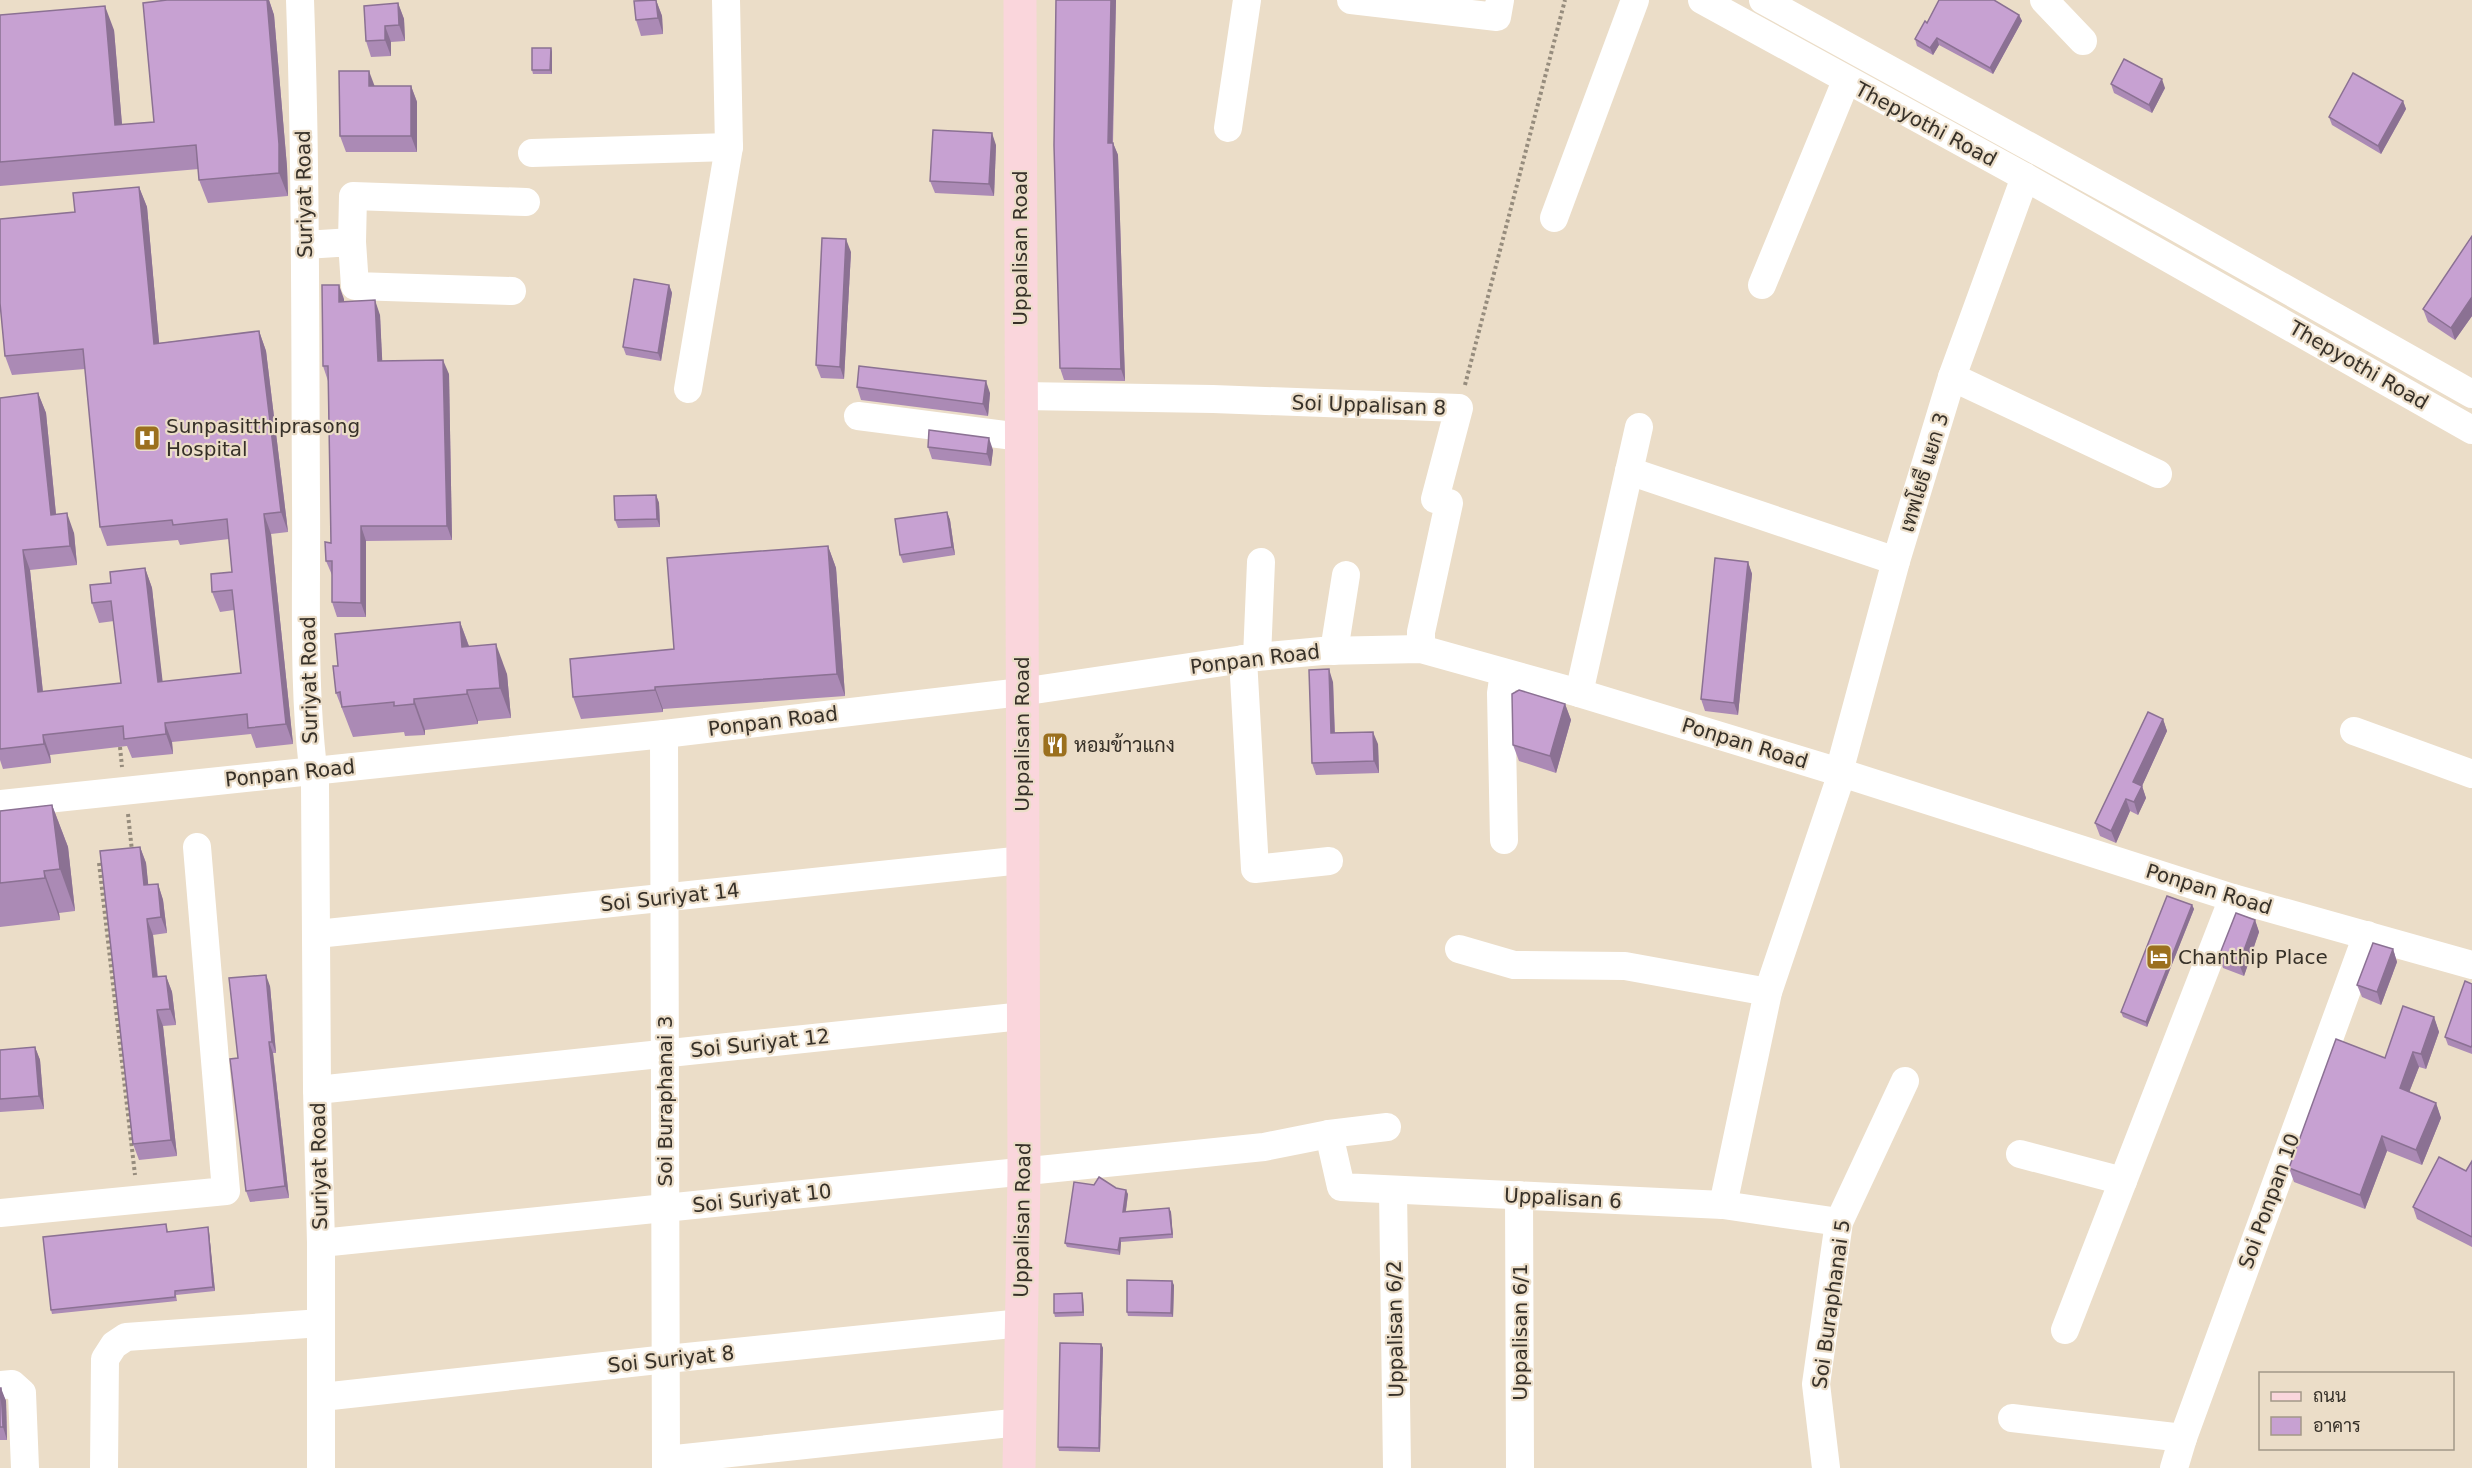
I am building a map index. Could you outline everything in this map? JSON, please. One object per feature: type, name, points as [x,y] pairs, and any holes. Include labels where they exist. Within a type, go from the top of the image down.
[{"type":"main road","name":"Uppalisan Road","points":[[1019,1468],[1024,1172],[1020,0]]},
{"type":"street","name":"Suriyat Road","points":[[300,0],[305,246],[307,629],[317,934],[321,1468]]},
{"type":"street","points":[[688,390],[729,147],[726,0]]},
{"type":"street","points":[[1228,128],[1246,0]]},
{"type":"street","points":[[1351,0],[1498,8]]},
{"type":"street","points":[[1554,218],[1635,0]]},
{"type":"street","name":"Thepyothi Road","points":[[1702,0],[1846,81],[2025,177],[2472,430]]},
{"type":"street","name":"Thepyothi Road","points":[[1764,0],[2167,222],[2472,394]]},
{"type":"street","points":[[2044,0],[2083,41]]},
{"type":"street","points":[[1762,285],[1846,81]]},
{"type":"street","points":[[532,153],[729,147]]},
{"type":"street","name":"เทพโยธี แยก 3","points":[[1723,1205],[1768,992],[1841,772],[1896,561],[1952,377],[2025,177]]},
{"type":"street","points":[[512,291],[355,286],[352,242],[353,196],[526,202]]},
{"type":"street","points":[[2151,248],[2167,222]]},
{"type":"street","points":[[305,246],[352,242]]},
{"type":"street","points":[[1952,377],[2158,474]]},
{"type":"street","name":"Soi Uppalisan 8","points":[[1021,396],[1214,399],[1459,408],[1435,499],[1449,503],[1421,632],[1420,649]]},
{"type":"street","points":[[858,416],[1021,437]]},
{"type":"street","points":[[1579,693],[1639,427]]},
{"type":"street","points":[[1629,471],[1896,561]]},
{"type":"street","points":[[1261,562],[1250,658],[1255,869],[1329,861]]},
{"type":"street","points":[[1334,651],[1346,575]]},
{"type":"street","name":"Ponpan Road","points":[[0,804],[664,734],[1021,692],[1250,658],[1334,651],[1420,649],[1579,693],[1841,772],[2234,898],[2472,965]]},
{"type":"street","points":[[1504,673],[1502,693],[1504,840]]},
{"type":"street","points":[[2354,731],[2472,774]]},
{"type":"street","name":"Soi Buraphanai 3","points":[[664,734],[666,1464]]},
{"type":"street","points":[[0,1213],[226,1191],[197,847]]},
{"type":"street","name":"Soi Suriyat 14","points":[[317,934],[1023,860]]},
{"type":"street","points":[[2065,1330],[2234,898]]},
{"type":"street","name":"Soi Ponpan 10","points":[[2175,1468],[2182,1438],[2367,935]]},
{"type":"street","points":[[1460,950],[1514,965],[1625,966],[1768,992]]},
{"type":"street","name":"Soi Suriyat 12","points":[[317,1090],[1023,1016]]},
{"type":"street","name":"Soi Buraphanai 5","points":[[1826,1468],[1816,1384],[1839,1222],[1905,1081]]},
{"type":"street","points":[[1024,1172],[1264,1147],[1329,1134],[1387,1126]]},
{"type":"street","name":"Uppalisan 6","points":[[1329,1134],[1341,1187],[1723,1205],[1839,1222]]},
{"type":"street","points":[[2020,1154],[2123,1181]]},
{"type":"street","name":"Soi Suriyat 10","points":[[321,1243],[1024,1172]]},
{"type":"street","name":"Uppalisan 6/2","points":[[1393,1191],[1397,1468]]},
{"type":"street","name":"Uppalisan 6/1","points":[[1519,1196],[1520,1468]]},
{"type":"street","points":[[104,1468],[105,1359],[114,1345],[126,1337],[321,1323]]},
{"type":"street","name":"Soi Suriyat 8","points":[[321,1397],[1021,1323]]},
{"type":"street","points":[[0,1385],[12,1384],[22,1393],[25,1468]]},
{"type":"street","points":[[2012,1418],[2182,1438]]},
{"type":"street","points":[[666,1464],[1020,1422]]},
{"type":"path","points":[[1459,408],[1565,0]]},
{"type":"path","points":[[111,862],[99,863],[138,1200]]},
{"type":"building","points":[[167,0],[267,0],[279,144],[279,173],[199,180],[196,145],[0,162],[0,15],[105,6],[115,125],[154,122],[143,3]]},
{"type":"building","points":[[656,0],[658,18],[636,20],[634,1]]},
{"type":"building","points":[[1056,0],[1111,0],[1108,143],[1113,143],[1121,369],[1060,368],[1054,145]]},
{"type":"building","points":[[1939,0],[1994,0],[2019,15],[1990,68],[1937,38],[1930,48],[1915,39],[1925,21],[1927,23]]},
{"type":"building","points":[[398,3],[399,25],[385,26],[385,40],[366,41],[364,6]]},
{"type":"building","points":[[532,48],[551,48],[550,70],[532,70]]},
{"type":"building","points":[[2124,59],[2162,79],[2149,105],[2111,84]]},
{"type":"building","points":[[339,71],[369,71],[369,86],[411,86],[411,136],[340,136]]},
{"type":"building","points":[[2353,73],[2403,101],[2378,146],[2329,117]]},
{"type":"building","points":[[933,130],[992,133],[989,184],[930,181]]},
{"type":"building","points":[[139,187],[154,344],[259,331],[281,512],[264,514],[286,724],[248,728],[247,714],[165,723],[166,734],[124,739],[123,726],[43,735],[44,744],[0,749],[0,398],[38,393],[51,515],[67,513],[70,546],[23,550],[38,692],[121,683],[111,601],[92,603],[90,585],[111,583],[110,572],[145,568],[158,682],[241,673],[232,590],[212,592],[211,574],[232,572],[227,519],[173,525],[172,520],[100,527],[83,349],[5,356],[0,303],[0,219],[75,212],[73,193]]},
{"type":"building","points":[[2472,236],[2472,297],[2451,328],[2423,309]]},
{"type":"building","points":[[822,238],[846,239],[840,367],[816,365]]},
{"type":"building","points":[[634,279],[669,285],[658,353],[623,347]]},
{"type":"building","points":[[322,285],[339,285],[339,302],[375,300],[378,361],[443,360],[447,526],[361,526],[361,603],[332,602],[332,561],[326,561],[325,542],[331,543],[328,366],[323,366]]},
{"type":"building","points":[[859,366],[986,381],[983,404],[857,387]]},
{"type":"building","points":[[929,430],[989,438],[987,454],[928,447]]},
{"type":"building","points":[[656,495],[657,519],[615,520],[614,496]]},
{"type":"building","points":[[947,512],[952,547],[900,555],[895,519]]},
{"type":"building","points":[[828,546],[837,674],[655,687],[655,690],[573,697],[570,659],[674,649],[667,558]]},
{"type":"building","points":[[1715,558],[1748,562],[1734,703],[1701,699]]},
{"type":"building","points":[[460,622],[462,647],[496,644],[500,688],[467,690],[467,694],[414,699],[414,704],[394,706],[394,702],[342,707],[340,692],[336,693],[333,666],[338,666],[335,634]]},
{"type":"building","points":[[1329,669],[1331,733],[1373,732],[1374,761],[1312,763],[1309,670]]},
{"type":"building","points":[[1519,690],[1565,704],[1550,756],[1513,745],[1512,694]]},
{"type":"building","points":[[2148,712],[2163,719],[2133,782],[2142,786],[2134,802],[2126,799],[2111,831],[2095,823]]},
{"type":"building","points":[[52,805],[60,869],[44,871],[45,878],[0,883],[0,811]]},
{"type":"building","points":[[140,847],[144,885],[158,884],[161,917],[147,919],[153,977],[166,976],[170,1009],[157,1010],[171,1140],[133,1144],[100,851]]},
{"type":"building","points":[[2167,896],[2192,905],[2146,1022],[2121,1012]]},
{"type":"building","points":[[2236,913],[2255,920],[2239,964],[2219,956]]},
{"type":"building","points":[[2373,943],[2393,949],[2377,992],[2357,985]]},
{"type":"building","points":[[266,975],[272,1042],[269,1042],[285,1186],[246,1191],[230,1059],[238,1058],[229,978]]},
{"type":"building","points":[[2465,981],[2472,984],[2471,1047],[2445,1037]]},
{"type":"building","points":[[2403,1006],[2434,1017],[2421,1054],[2413,1052],[2400,1088],[2436,1103],[2416,1150],[2382,1136],[2360,1195],[2289,1168],[2336,1039],[2385,1058]]},
{"type":"building","points":[[35,1047],[39,1096],[0,1099],[0,1050]]},
{"type":"building","points":[[2439,1157],[2466,1171],[2472,1161],[2472,1237],[2413,1207]]},
{"type":"building","points":[[1099,1177],[1116,1188],[1126,1190],[1123,1212],[1169,1208],[1172,1234],[1120,1238],[1118,1250],[1065,1243],[1074,1182],[1094,1185]]},
{"type":"building","points":[[166,1224],[167,1232],[208,1227],[213,1287],[175,1291],[175,1297],[51,1310],[43,1237]]},
{"type":"building","points":[[1127,1280],[1172,1281],[1171,1313],[1127,1312]]},
{"type":"building","points":[[1082,1293],[1083,1312],[1054,1313],[1054,1294]]},
{"type":"building","points":[[1060,1343],[1101,1344],[1099,1448],[1058,1447]]},
{"type":"building","points":[[1,1388],[3,1427],[0,1427]]},
{"type":"place","name":"Sunpasitthiprasong Hospital","points":[[147,438]]},
{"type":"place","name":"หอมข้าวแกง","points":[[1055,745]]},
{"type":"place","name":"Chanthip Place","points":[[2159,957]]}]
